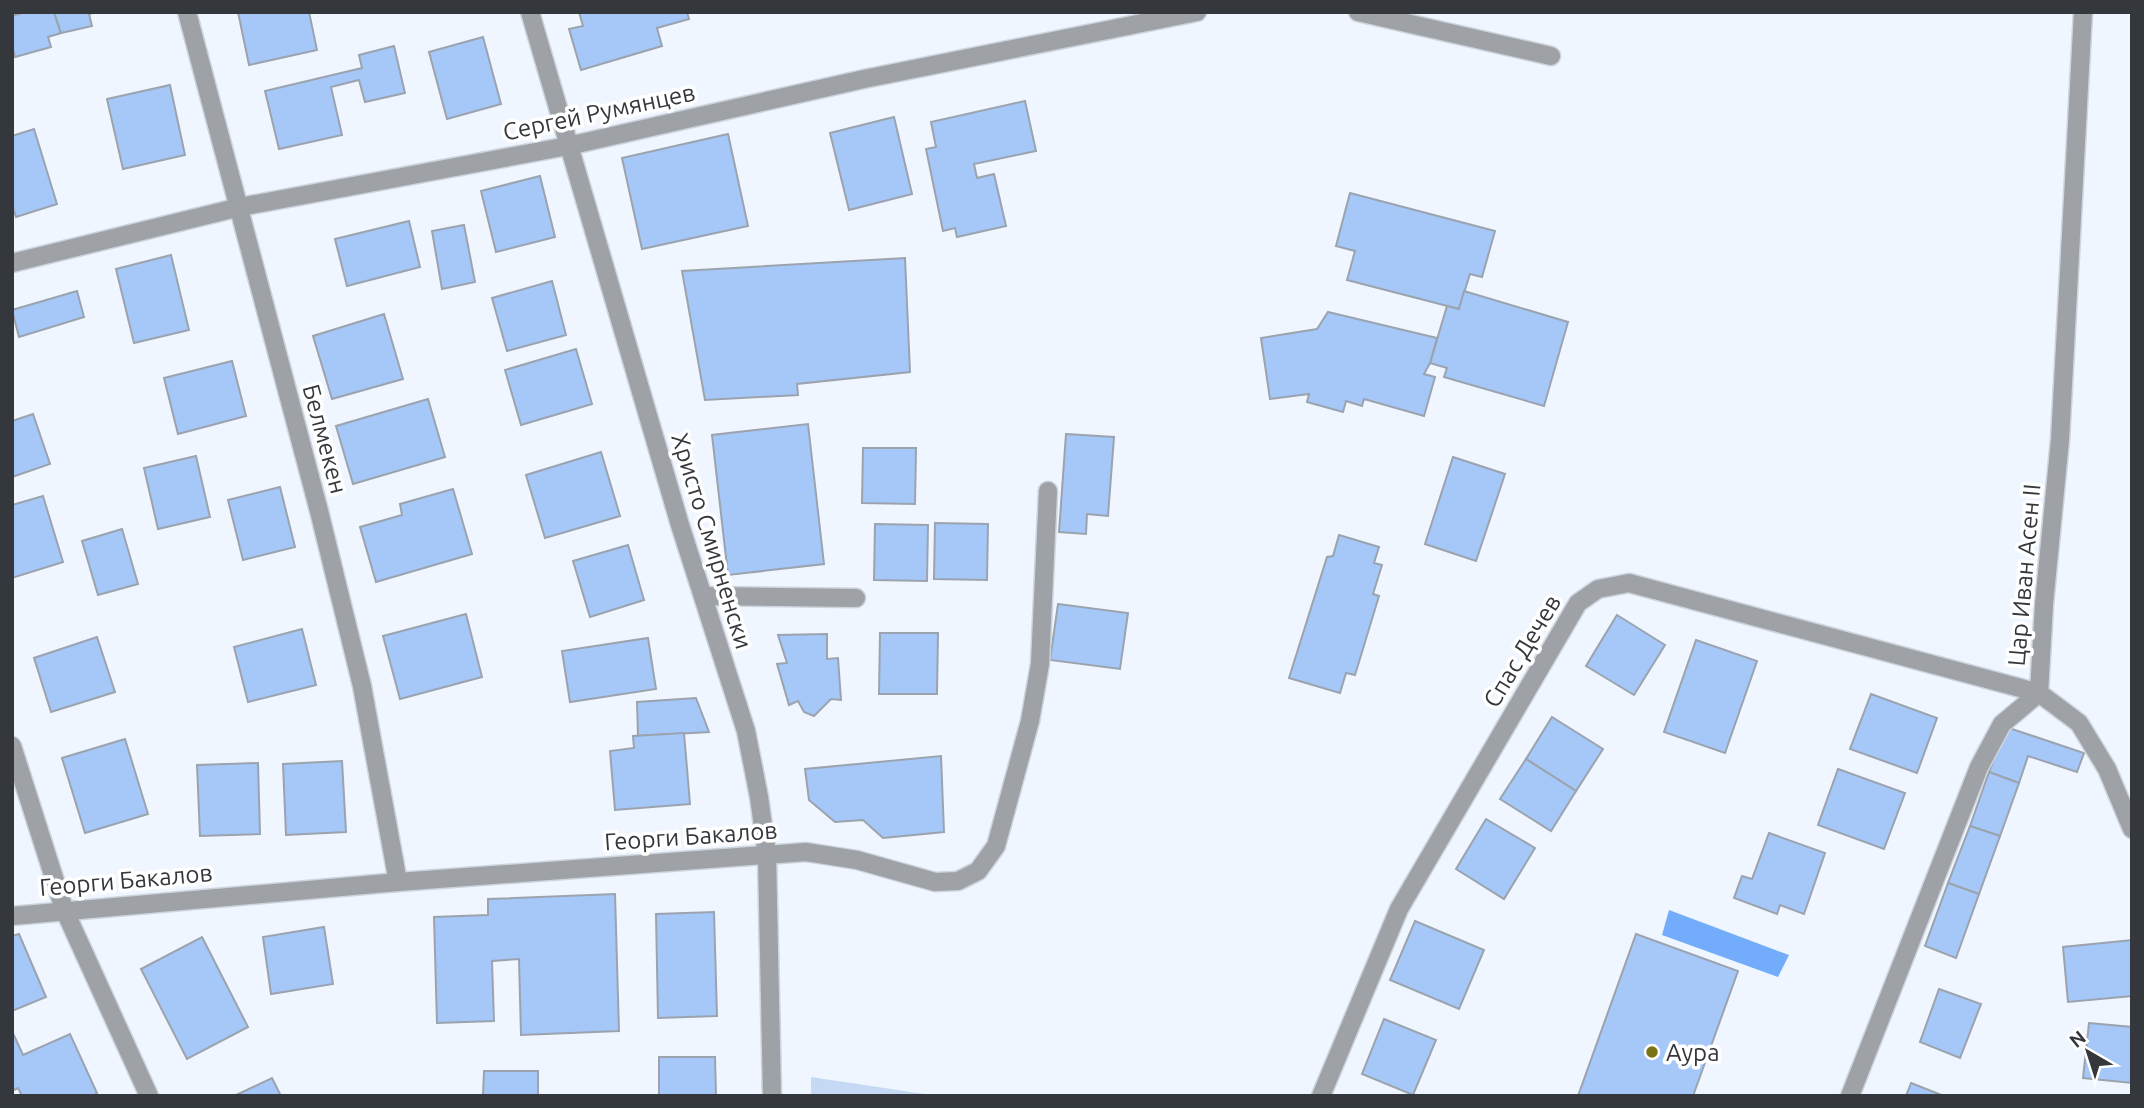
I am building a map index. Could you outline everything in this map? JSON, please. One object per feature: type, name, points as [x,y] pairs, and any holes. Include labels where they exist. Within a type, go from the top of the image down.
[{"type":"street","name":"Белмекен","points":[[187,12],[240,207],[362,686],[398,882]]},
{"type":"street","name":"Христо Смирненски","points":[[530,12],[703,596],[746,731],[767,855],[772,1096]]},
{"type":"street","name":"Сергей Румянцев","points":[[12,263],[240,207],[568,146],[864,79],[1197,12]]},
{"type":"street","points":[[1358,12],[1551,56]]},
{"type":"street","name":"Цар Иван Асен II","points":[[1850,1096],[1979,767],[2002,724],[2039,693],[2044,604],[2060,440],[2083,12]]},
{"type":"street","name":"Георги Бакалов","points":[[12,916],[64,909],[398,882],[806,852],[857,860],[935,882],[958,881],[978,870],[996,846],[1030,721],[1040,664],[1048,491]]},
{"type":"street","name":"Спас Дечев","points":[[1321,1096],[1398,909],[1578,603],[1598,589],[1629,583],[2039,693],[2079,723],[2107,769],[2132,829]]},
{"type":"street","points":[[703,596],[856,598]]},
{"type":"street","points":[[12,746],[64,909],[149,1096]]},
{"type":"shaded area","points":[[811,1077],[938,1096],[811,1096]]},
{"type":"water","points":[[1669,910],[1789,955],[1778,977],[1662,935]]},
{"type":"building","points":[[25,12],[54,12],[61,33],[48,37],[51,47],[15,57],[12,46],[12,16]]},
{"type":"building","points":[[54,12],[96,12],[89,14],[92,26],[61,33]]},
{"type":"building","points":[[238,12],[309,12],[317,50],[249,65]]},
{"type":"building","points":[[579,12],[687,12],[689,19],[657,28],[662,46],[581,70],[569,29],[583,26]]},
{"type":"building","points":[[483,37],[501,104],[447,119],[429,52]]},
{"type":"building","points":[[394,46],[405,93],[365,102],[359,80],[331,87],[342,135],[279,149],[265,91],[362,68],[359,55]]},
{"type":"building","points":[[170,85],[185,155],[123,169],[107,99]]},
{"type":"building","points":[[1025,101],[1036,151],[974,164],[977,178],[994,174],[1006,226],[957,237],[955,228],[943,231],[926,149],[936,147],[931,122]]},
{"type":"building","points":[[894,117],[912,194],[849,210],[830,133]]},
{"type":"building","points":[[34,129],[57,204],[16,217],[12,205],[12,136]]},
{"type":"building","points":[[728,134],[748,226],[642,249],[622,158]]},
{"type":"building","points":[[540,176],[555,237],[496,252],[481,191]]},
{"type":"building","points":[[1350,193],[1495,231],[1482,277],[1470,274],[1459,309],[1347,280],[1355,251],[1336,246]]},
{"type":"building","points":[[409,221],[420,267],[347,286],[335,239]]},
{"type":"building","points":[[464,225],[475,282],[442,289],[432,231]]},
{"type":"building","points":[[171,255],[189,330],[134,343],[116,269]]},
{"type":"building","points":[[905,258],[910,372],[797,384],[798,395],[705,400],[682,271]]},
{"type":"building","points":[[552,281],[566,335],[507,351],[492,298]]},
{"type":"building","points":[[77,291],[84,317],[19,337],[12,310]]},
{"type":"building","points":[[1464,291],[1568,322],[1544,406],[1444,377],[1447,368],[1430,363],[1447,306],[1459,309]]},
{"type":"building","points":[[1328,312],[1437,338],[1424,374],[1435,377],[1424,416],[1364,399],[1362,406],[1346,401],[1343,412],[1307,402],[1309,394],[1270,399],[1261,338],[1317,329]]},
{"type":"building","points":[[384,314],[403,379],[332,399],[313,336]]},
{"type":"building","points":[[576,349],[592,404],[521,425],[505,370]]},
{"type":"building","points":[[232,361],[246,416],[178,434],[164,378]]},
{"type":"building","points":[[428,399],[445,457],[353,484],[336,426]]},
{"type":"building","points":[[33,414],[50,464],[12,477],[12,421]]},
{"type":"building","points":[[808,424],[824,564],[728,575],[712,435]]},
{"type":"building","points":[[1066,434],[1114,437],[1108,516],[1087,514],[1086,534],[1059,532]]},
{"type":"building","points":[[863,448],[916,448],[915,504],[862,503]]},
{"type":"building","points":[[601,452],[620,516],[545,538],[526,475]]},
{"type":"building","points":[[196,456],[210,517],[158,529],[144,468]]},
{"type":"building","points":[[1453,457],[1505,474],[1476,561],[1425,544]]},
{"type":"building","points":[[280,487],[295,547],[243,560],[228,500]]},
{"type":"building","points":[[453,489],[472,554],[376,582],[360,527],[402,515],[400,504]]},
{"type":"building","points":[[43,496],[63,562],[12,578],[12,505]]},
{"type":"building","points":[[935,523],[988,524],[987,580],[934,579]]},
{"type":"building","points":[[875,524],[928,525],[927,581],[874,580]]},
{"type":"building","points":[[122,529],[138,584],[98,595],[82,541]]},
{"type":"building","points":[[1339,535],[1379,547],[1374,563],[1382,565],[1373,594],[1379,596],[1355,675],[1346,673],[1340,693],[1289,678],[1327,557],[1333,556]]},
{"type":"building","points":[[628,545],[644,600],[590,617],[573,561]]},
{"type":"building","points":[[1058,604],[1128,613],[1120,669],[1050,660]]},
{"type":"building","points":[[466,614],[482,677],[400,699],[383,636]]},
{"type":"building","points":[[1617,615],[1665,645],[1634,695],[1586,666]]},
{"type":"building","points":[[302,629],[316,685],[248,702],[234,647]]},
{"type":"building","points":[[880,633],[938,633],[937,694],[879,694]]},
{"type":"building","points":[[827,634],[827,659],[838,658],[841,700],[831,699],[814,716],[804,712],[798,701],[789,705],[777,664],[787,663],[778,635]]},
{"type":"building","points":[[97,637],[115,692],[51,712],[34,658]]},
{"type":"building","points":[[648,638],[656,689],[570,702],[562,651]]},
{"type":"building","points":[[1696,640],[1757,661],[1725,753],[1664,732]]},
{"type":"building","points":[[1871,694],[1937,718],[1917,773],[1850,749]]},
{"type":"building","points":[[696,698],[709,732],[638,736],[637,702]]},
{"type":"building","points":[[1552,717],[1603,749],[1576,791],[1526,759]]},
{"type":"building","points":[[2006,727],[2084,753],[2077,772],[2028,756],[2019,783],[1989,772]]},
{"type":"building","points":[[684,733],[690,804],[615,810],[610,751],[634,748],[633,736]]},
{"type":"building","points":[[125,739],[148,814],[85,833],[62,758]]},
{"type":"building","points":[[941,756],[944,832],[883,838],[863,820],[835,822],[809,800],[805,769]]},
{"type":"building","points":[[1526,759],[1576,791],[1551,831],[1500,799]]},
{"type":"building","points":[[342,761],[346,832],[286,835],[283,764]]},
{"type":"building","points":[[258,763],[260,834],[200,836],[197,765]]},
{"type":"building","points":[[1838,769],[1905,793],[1884,849],[1818,825]]},
{"type":"building","points":[[1989,772],[2019,783],[2000,836],[1970,826]]},
{"type":"building","points":[[1486,819],[1535,848],[1504,899],[1456,869]]},
{"type":"building","points":[[1970,826],[2000,836],[1979,894],[1948,883]]},
{"type":"building","points":[[1769,833],[1825,853],[1804,914],[1780,905],[1777,914],[1734,898],[1742,876],[1752,879]]},
{"type":"building","points":[[1948,883],[1979,894],[1956,958],[1925,946]]},
{"type":"building","points":[[615,894],[619,1031],[521,1035],[519,959],[492,961],[494,1021],[437,1023],[434,917],[488,915],[488,899]]},
{"type":"building","points":[[714,912],[717,1016],[658,1018],[656,914]]},
{"type":"building","points":[[1415,921],[1484,950],[1459,1009],[1390,980]]},
{"type":"building","points":[[324,927],[333,984],[271,994],[263,937]]},
{"type":"building","points":[[19,934],[46,997],[12,1011],[12,936]]},
{"type":"building","points":[[1636,934],[1738,971],[1693,1096],[1578,1096]]},
{"type":"building","points":[[202,937],[248,1027],[187,1059],[141,969]]},
{"type":"building","points":[[2132,940],[2132,996],[2068,1002],[2063,947]]},
{"type":"building","points":[[1939,989],[1981,1004],[1960,1058],[1920,1042]]},
{"type":"building","points":[[1384,1019],[1436,1040],[1413,1095],[1362,1074]]},
{"type":"building","points":[[2089,1023],[2132,1027],[2132,1083],[2083,1078]]},
{"type":"building","points":[[12,1031],[23,1055],[70,1034],[97,1093],[92,1096],[22,1096],[18,1088],[12,1091]]},
{"type":"building","points":[[659,1057],[715,1057],[716,1096],[659,1096]]},
{"type":"building","points":[[484,1071],[538,1071],[538,1096],[483,1096]]},
{"type":"building","points":[[272,1078],[281,1096],[234,1096]]},
{"type":"building","points":[[1911,1083],[1944,1096],[1906,1096]]},
{"type":"place","name":"Аура","points":[[1652,1052]]}]
